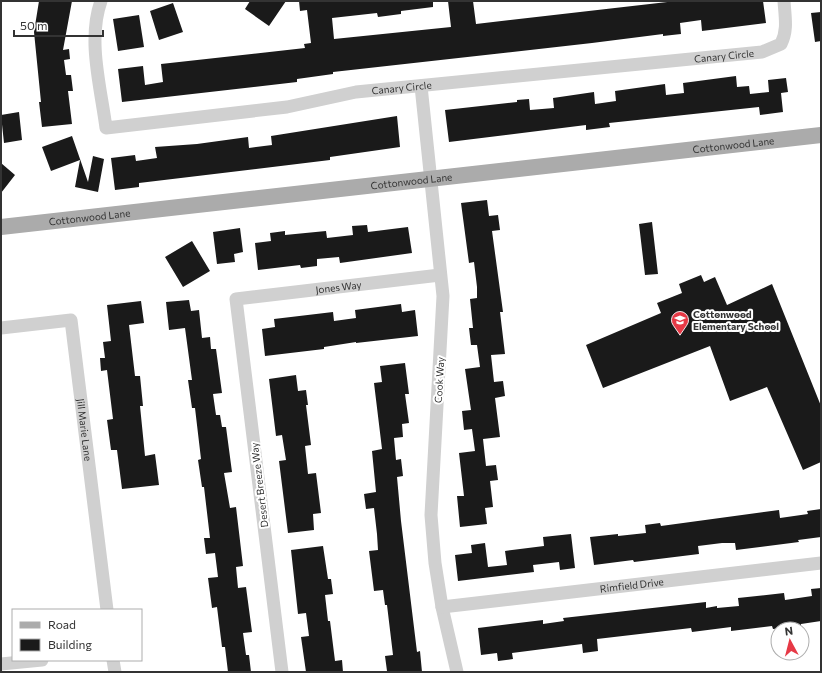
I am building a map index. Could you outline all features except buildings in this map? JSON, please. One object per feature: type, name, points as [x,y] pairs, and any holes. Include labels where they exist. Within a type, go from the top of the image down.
[{"type":"main road","name":"Cottonwood Lane","points":[[1,227],[821,135]]},
{"type":"street","name":"Canary Circle","points":[[101,1],[97,11],[95,47],[106,128],[287,107],[356,92],[762,52],[781,44],[787,27],[784,1]]},
{"type":"street","name":"Cook Way","points":[[421,86],[432,179],[443,296],[431,515],[435,563],[442,607],[457,672]]},
{"type":"street","name":"Jones Way","points":[[236,299],[440,275]]},
{"type":"street","name":"Desert Breeze Way","points":[[236,299],[282,672]]},
{"type":"street","name":"Jill Marie Lane","points":[[1,328],[71,320],[107,609]]},
{"type":"street","name":"Rimfield Drive","points":[[442,607],[821,563]]},
{"type":"street","points":[[1,664],[32,661]]},
{"type":"street","points":[[114,661],[115,672]]},
{"type":"place","name":"Cottonwood Elementary School","points":[[680,335]]}]
